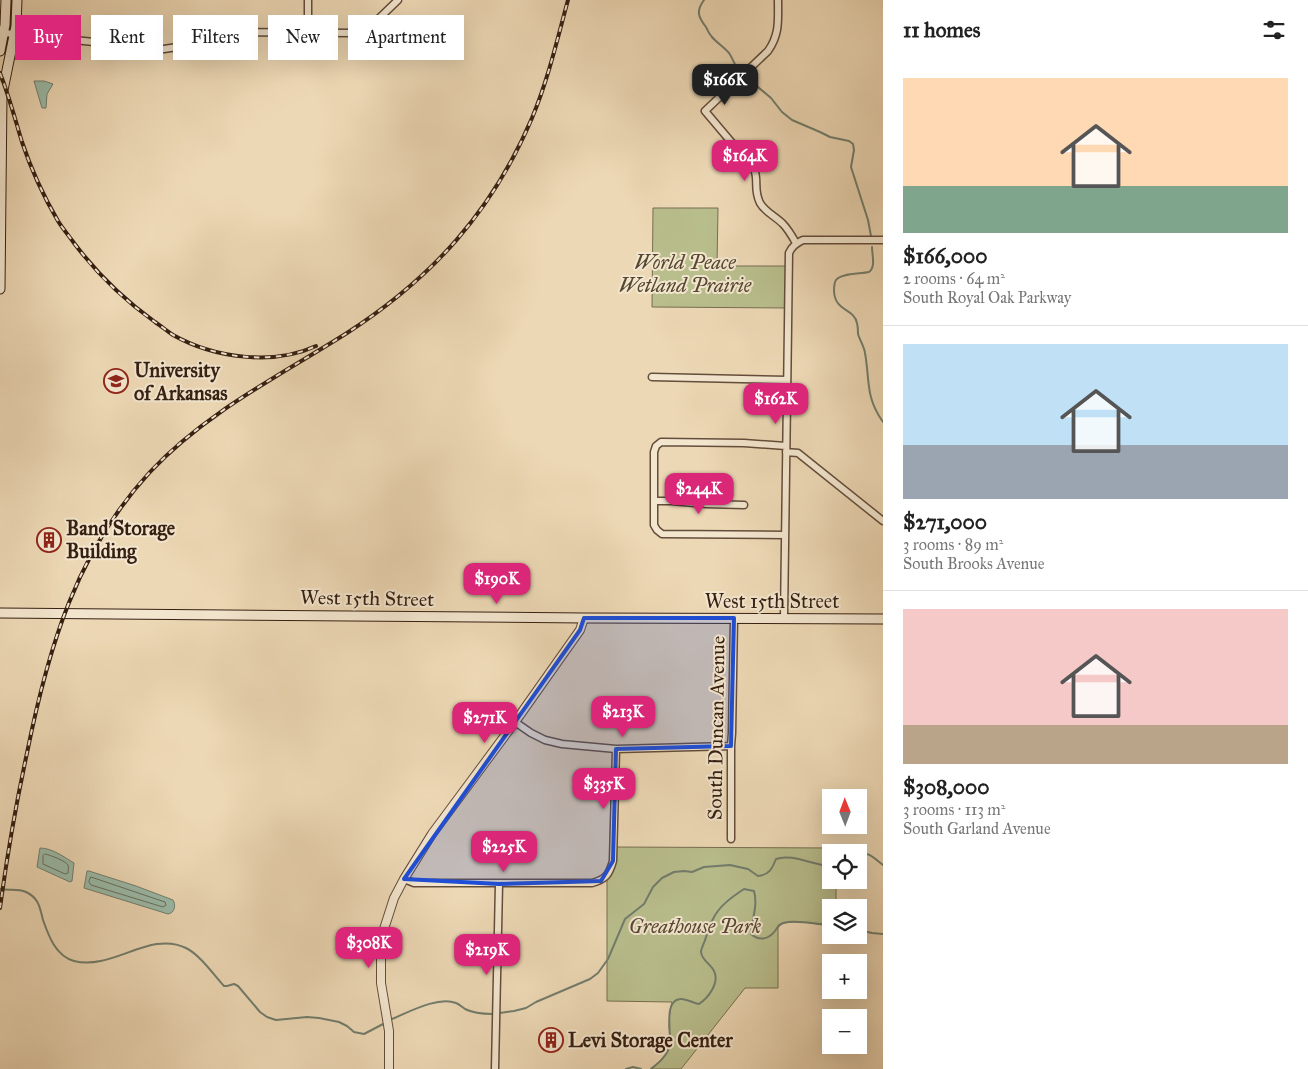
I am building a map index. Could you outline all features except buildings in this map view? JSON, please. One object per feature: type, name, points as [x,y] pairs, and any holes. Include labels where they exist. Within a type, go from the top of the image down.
[{"type":"main road","points":[[0,51],[4,34],[6,0]]},
{"type":"main road","points":[[0,289],[2,95],[14,34],[17,0]]},
{"type":"main road","name":"West 15th Street","points":[[0,613],[883,619]]},
{"type":"street","points":[[308,0],[308,15]]},
{"type":"street","points":[[338,33],[363,31],[370,27],[398,0]]},
{"type":"street","points":[[778,0],[778,27],[774,42],[768,51],[705,111],[754,169],[756,172],[756,194],[761,205],[769,214],[782,222],[796,243]]},
{"type":"street","points":[[4,34],[164,49],[235,32],[268,32]]},
{"type":"street","points":[[784,618],[789,253],[796,243],[804,240],[883,240]]},
{"type":"street","points":[[652,377],[787,380]]},
{"type":"street","points":[[785,534],[662,534],[654,525],[654,452],[656,446],[662,442],[744,443],[786,449],[798,453],[883,521]]},
{"type":"street","points":[[655,501],[744,505]]},
{"type":"street","points":[[389,1069],[389,1031],[381,983],[381,949],[384,929],[394,898],[432,834],[580,630],[584,618]]},
{"type":"street","name":"South Duncan Avenue","points":[[730,839],[734,618]]},
{"type":"street","points":[[515,722],[545,740],[562,744],[616,749],[731,746]]},
{"type":"street","points":[[404,879],[414,882],[499,884],[592,883],[601,881],[607,876],[613,861],[616,749]]},
{"type":"street","points":[[495,1069],[499,884]]},
{"type":"highlighted area","points":[[584,618],[734,618],[731,746],[616,749],[613,861],[601,881],[499,884],[404,879],[580,630]]},
{"type":"green space","name":"World Peace Wetland Prairie","points":[[653,208],[718,208],[717,266],[789,266],[788,308],[652,307]]},
{"type":"green space","name":"Greathouse Park","points":[[613,847],[822,848],[822,889],[836,889],[836,899],[822,899],[822,924],[791,922],[778,925],[778,988],[745,988],[681,1069],[651,1069],[666,1054],[669,1048],[669,1020],[672,1002],[607,1001],[607,876]]},
{"type":"water","points":[[34,81],[44,81],[53,84],[47,94],[46,108],[42,108]]},
{"type":"water","points":[[40,848],[53,851],[74,863],[72,881],[70,882],[37,867]]},
{"type":"water","points":[[87,871],[173,900],[175,906],[168,914],[84,888]]},
{"type":"waterway","points":[[704,0],[699,11],[701,20],[711,36],[729,53],[741,73]]},
{"type":"waterway","points":[[745,76],[771,98],[782,112],[792,120],[830,137],[849,141],[853,144],[854,150],[851,167],[868,220],[871,236]]},
{"type":"waterway","points":[[872,247],[873,264],[871,270],[838,278],[835,282],[834,291],[838,303],[855,318],[857,323],[858,334],[865,353],[873,404],[883,422]]},
{"type":"waterway","points":[[867,854],[883,865]]},
{"type":"waterway","points":[[500,1013],[526,1008],[590,979],[598,973],[608,959],[625,919],[644,904],[653,887],[662,878],[674,872],[692,872],[704,867],[730,865],[748,869],[758,876],[767,873],[776,859],[782,858],[822,865]]},
{"type":"waterway","points":[[0,889],[23,891],[34,897],[54,945],[62,955],[74,961],[88,963],[102,961],[145,947],[172,944],[186,948],[196,955],[224,986],[234,984],[238,986],[260,1012],[267,1017],[276,1020],[307,1017],[319,1018],[339,1022],[354,1032],[364,1034],[385,1023]]},
{"type":"waterway","points":[[651,1069],[664,1057],[669,1048],[671,1006],[680,999],[699,1004],[712,990],[715,976],[713,969],[703,958],[701,950],[716,914],[730,899],[744,889],[754,891],[755,907],[751,934],[757,938],[766,938],[783,923],[801,922],[822,924]]},
{"type":"waterway","points":[[867,932],[883,934]]},
{"type":"waterway","points":[[392,1019],[432,1003],[449,1001],[465,1009],[492,1014]]},
{"type":"waterway","points":[[626,1069],[633,1067],[641,1069]]},
{"type":"railway","points":[[0,908],[19,791],[45,676],[69,604],[84,569],[103,535],[124,503],[150,472],[194,431],[244,396],[378,312],[432,266],[456,240],[498,184],[532,118],[548,75],[568,0]]},
{"type":"railway","points":[[0,73],[22,142],[38,183],[53,212],[83,255],[122,295],[173,335],[189,343],[225,354],[244,357],[281,356],[316,346]]},
{"type":"place","name":"University of Arkansas","points":[[116,381]]},
{"type":"place","name":"Band Storage Building","points":[[49,540]]},
{"type":"place","name":"Levi Storage Center","points":[[551,1040]]}]
